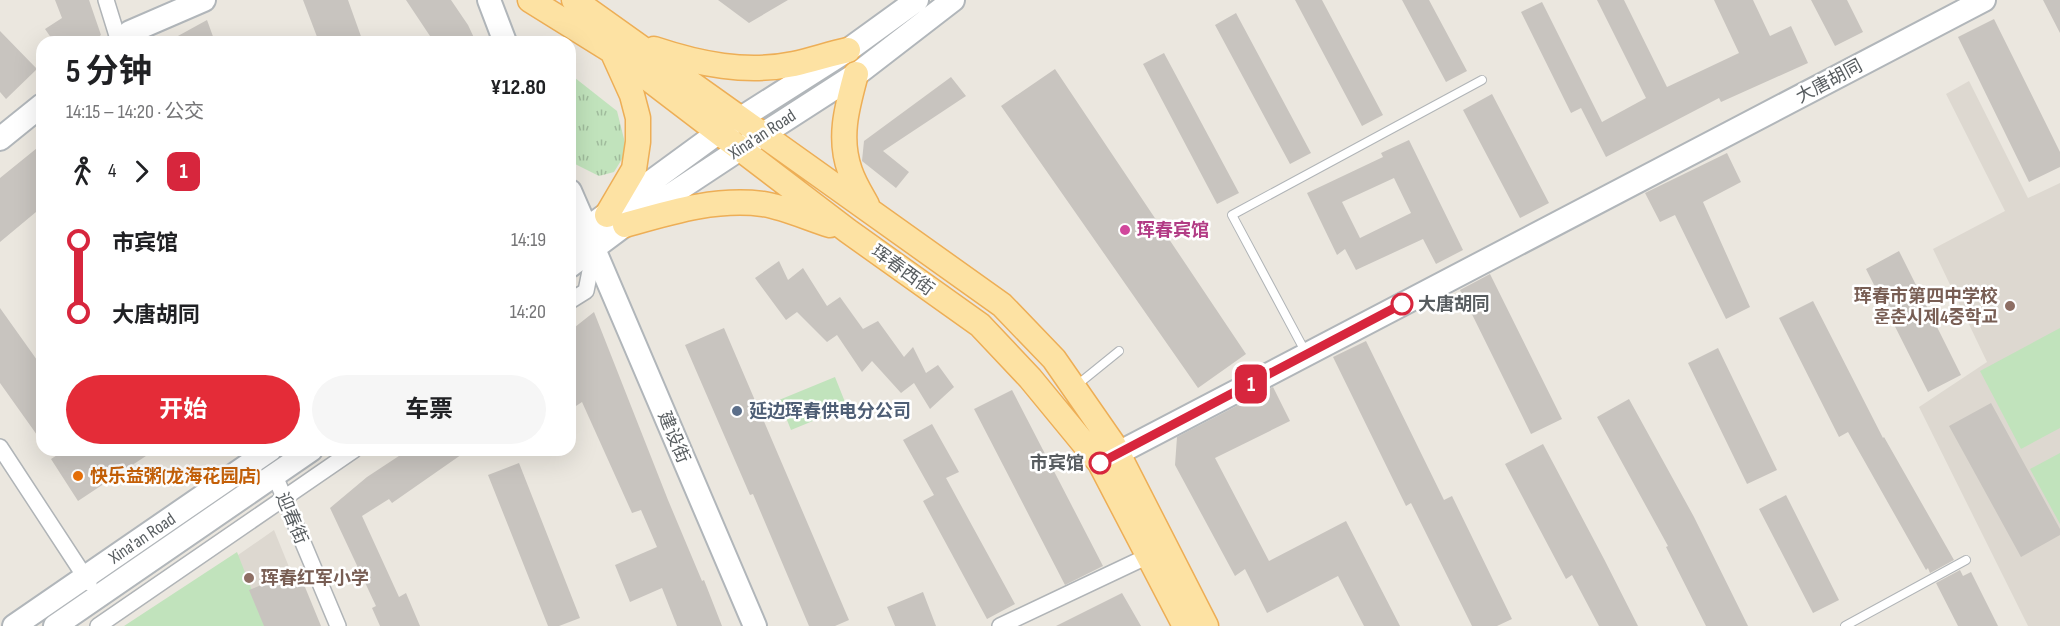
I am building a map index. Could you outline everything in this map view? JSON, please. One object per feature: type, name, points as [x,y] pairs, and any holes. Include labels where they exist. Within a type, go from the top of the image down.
[{"type":"main road","name":"珲春西街","points":[[530,0],[619,45],[741,118],[1002,305],[1054,359],[1073,387],[1109,458],[1206,626]]},
{"type":"main road","name":"珲春西街","points":[[574,0],[619,45],[740,149],[848,231],[980,325],[1109,458],[1148,556],[1185,626]]},
{"type":"main road","points":[[848,50],[793,64],[762,68],[720,67],[619,45],[638,118],[638,142],[634,169],[616,220],[715,204],[764,204],[848,231]]},
{"type":"main road","points":[[856,74],[846,108],[843,136],[850,171],[869,210]]},
{"type":"street","points":[[106,0],[117,36]]},
{"type":"street","points":[[126,36],[204,0]]},
{"type":"street","points":[[489,0],[503,36]]},
{"type":"street","name":"Xina'an Road","points":[[616,220],[719,132],[848,50],[917,0]]},
{"type":"street","name":"Xina'an Road","points":[[576,255],[584,240],[740,149],[856,74],[953,0]]},
{"type":"street","name":"大唐胡同","points":[[1109,458],[1984,0]]},
{"type":"street","points":[[0,139],[36,110]]},
{"type":"street","name":"建设街","points":[[576,212],[584,240],[755,626]]},
{"type":"street","points":[[576,298],[586,291],[584,240]]},
{"type":"street","points":[[0,447],[98,597]]},
{"type":"street","name":"Xina'an Road","points":[[14,626],[260,456]]},
{"type":"street","name":"Xina'an Road","points":[[55,626],[303,456]]},
{"type":"street","points":[[98,626],[345,456]]},
{"type":"street","name":"迎春街","points":[[275,476],[338,626]]},
{"type":"street","points":[[1000,626],[1148,556]]},
{"type":"lane","points":[[1307,354],[1232,215],[1482,80]]},
{"type":"lane","points":[[1073,387],[1119,351]]},
{"type":"lane","points":[[1845,626],[1966,560]]},
{"type":"shaded area","name":"珲春市第四中学校 훈춘시제4중학교","points":[[1969,81],[2028,198],[2060,183],[2060,626],[2028,626],[1919,407],[1987,362],[1933,249],[2005,211],[1946,94]]},
{"type":"shaded area","name":"珲春红军小学","points":[[274,530],[313,626],[136,626]]},
{"type":"green space","points":[[576,79],[617,111],[627,151],[614,172],[599,176],[576,164]]},
{"type":"green space","points":[[2060,328],[2060,428],[2021,449],[1980,371]]},
{"type":"green space","points":[[835,377],[847,407],[791,430],[779,400]]},
{"type":"green space","points":[[2060,453],[2060,524],[2030,469]]},
{"type":"green space","points":[[237,552],[266,626],[124,626]]},
{"type":"building","points":[[55,0],[89,0],[101,35],[50,36],[45,29],[62,18]]},
{"type":"building","points":[[303,0],[348,0],[361,36],[317,36]]},
{"type":"building","points":[[406,0],[451,0],[473,36],[430,36]]},
{"type":"building","points":[[718,0],[788,0],[749,23]]},
{"type":"building","points":[[1295,0],[1322,0],[1383,115],[1362,126]]},
{"type":"building","points":[[1402,0],[1429,0],[1467,71],[1446,82]]},
{"type":"building","points":[[1597,0],[1624,0],[1667,87],[1739,53],[1714,0],[1753,0],[1770,36],[1791,26],[1808,63],[1721,102],[1719,98],[1606,157],[1581,108],[1571,113],[1521,12],[1542,2],[1602,122],[1646,98]]},
{"type":"building","points":[[1811,0],[1847,0],[1863,32],[1835,46]]},
{"type":"building","points":[[2043,0],[2060,0],[2060,33]]},
{"type":"building","points":[[1236,13],[1311,153],[1290,164],[1215,25]]},
{"type":"building","points":[[1994,19],[2060,152],[2060,167],[2029,182],[1958,37]]},
{"type":"building","points":[[207,20],[213,36],[178,36]]},
{"type":"building","points":[[0,31],[36,70],[6,99],[0,92]]},
{"type":"building","points":[[1164,53],[1239,193],[1217,204],[1143,64]]},
{"type":"building","name":"珲春宾馆","points":[[1055,69],[1246,354],[1198,388],[1001,106]]},
{"type":"building","points":[[951,77],[966,96],[883,151],[909,172],[896,188],[862,161],[864,141]]},
{"type":"building","points":[[1492,94],[1549,203],[1520,218],[1463,110]]},
{"type":"building","points":[[1409,140],[1463,250],[1436,264],[1423,239],[1356,270],[1345,249],[1337,255],[1307,193],[1383,157],[1381,153]],"holes":[[[1394,178],[1411,213],[1360,238],[1342,202]]]},
{"type":"building","points":[[36,149],[36,212],[0,242],[0,178]]},
{"type":"building","points":[[1727,153],[1741,182],[1703,202],[1750,307],[1726,319],[1675,215],[1660,222],[1645,193]]},
{"type":"building","points":[[1899,251],[1961,375],[1928,392],[1866,269]]},
{"type":"building","points":[[779,261],[788,280],[803,268],[827,306],[840,297],[863,329],[878,321],[904,357],[913,347],[926,373],[938,365],[954,387],[930,409],[914,383],[901,393],[872,361],[862,372],[837,335],[827,342],[797,312],[786,320],[755,278]]},
{"type":"building","points":[[1490,274],[1562,419],[1531,434],[1460,290]]},
{"type":"building","points":[[1813,301],[1883,438],[1954,560],[1930,573],[1928,568],[1926,570],[1848,432],[1839,437],[1779,318]]},
{"type":"building","points":[[0,308],[36,359],[36,434],[0,383]]},
{"type":"building","points":[[594,312],[668,500],[722,626],[677,626],[662,588],[630,602],[615,565],[657,547],[641,510],[632,513],[582,402],[576,406],[576,326]]},
{"type":"building","points":[[724,328],[849,620],[835,626],[809,626],[753,494],[750,495],[685,345]]},
{"type":"building","points":[[1366,341],[1444,500],[1452,496],[1512,619],[1497,626],[1472,626],[1411,503],[1406,506],[1333,357]]},
{"type":"building","points":[[1718,348],[1777,470],[1747,484],[1688,363]]},
{"type":"building","points":[[1273,387],[1290,421],[1215,458],[1269,561],[1346,521],[1400,626],[1364,626],[1338,576],[1267,613],[1245,569],[1235,576],[1175,465],[1177,437]]},
{"type":"building","points":[[1012,390],[1103,566],[1065,585],[974,409]]},
{"type":"building","points":[[1629,399],[1694,517],[1748,626],[1706,626],[1666,547],[1668,546],[1597,417]]},
{"type":"building","points":[[1991,403],[2060,529],[2060,535],[2021,557],[1949,426]]},
{"type":"building","points":[[932,424],[959,472],[946,478],[1015,604],[987,619],[923,501],[934,495],[903,440]]},
{"type":"building","points":[[1543,444],[1638,626],[1599,626],[1572,575],[1566,579],[1505,464]]},
{"type":"building","points":[[56,456],[146,456],[78,501],[51,459]]},
{"type":"building","points":[[399,456],[459,456],[392,503],[389,499],[362,516],[399,597],[406,593],[420,626],[380,626],[372,608],[376,606],[330,508],[367,477]]},
{"type":"building","points":[[519,463],[580,618],[559,626],[548,626],[488,475]]},
{"type":"building","points":[[1786,495],[1839,600],[1813,613],[1759,509]]},
{"type":"building","points":[[298,570],[321,626],[264,626],[249,590]]},
{"type":"building","points":[[1960,570],[1963,576],[1971,572],[1998,626],[1958,626],[1936,583]]},
{"type":"building","points":[[923,592],[936,626],[895,626],[887,607]]},
{"type":"building","points":[[1122,593],[1141,626],[1056,626]]},
{"type":"bus line","name":"1","points":[[1100,463],[1402,304]]},
{"type":"place","name":"珲春宾馆","points":[[1125,230]]},
{"type":"place","name":"大唐胡同","points":[[1402,304]]},
{"type":"place","name":"珲春市第四中学校 훈춘시제4중학교","points":[[2010,306]]},
{"type":"place","name":"延边珲春供电分公司","points":[[737,411]]},
{"type":"place","name":"市宾馆","points":[[1100,463]]},
{"type":"place","name":"快乐益粥(龙海花园店)","points":[[78,476]]},
{"type":"place","name":"珲春红军小学","points":[[249,578]]}]
